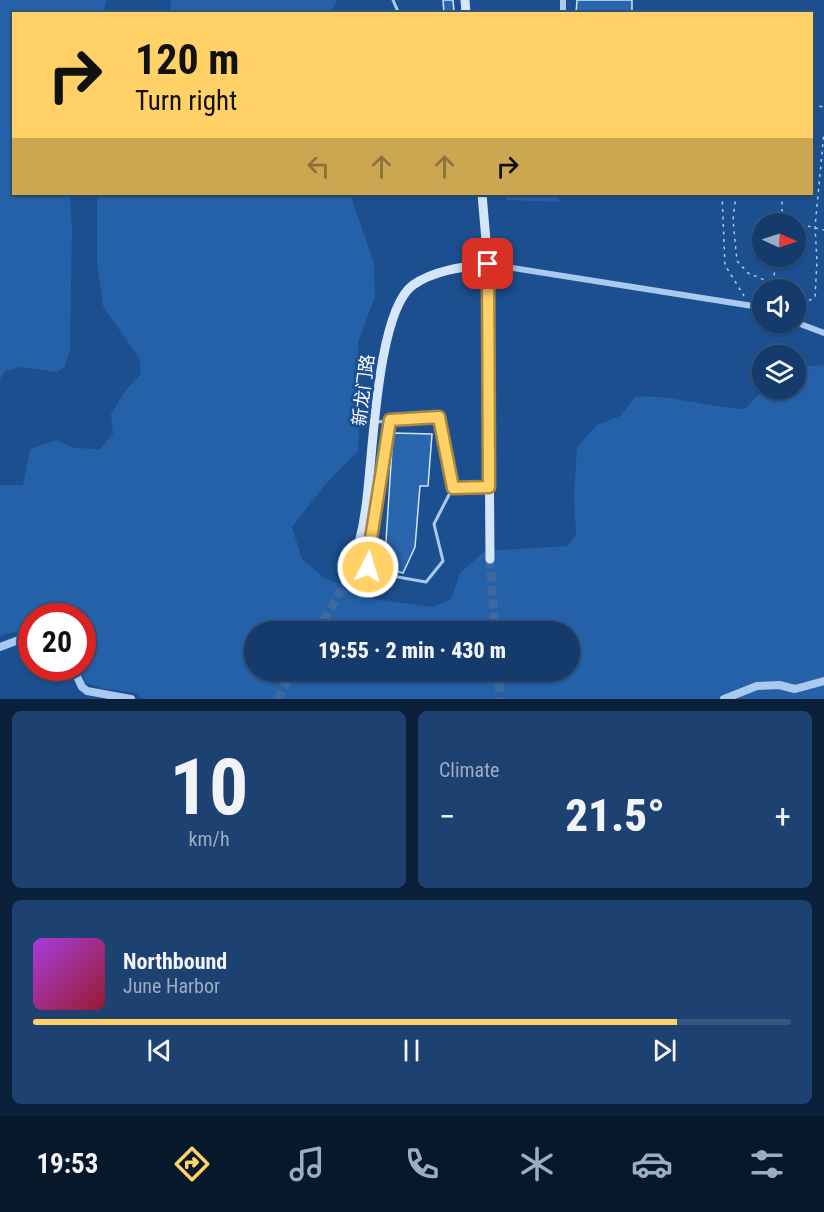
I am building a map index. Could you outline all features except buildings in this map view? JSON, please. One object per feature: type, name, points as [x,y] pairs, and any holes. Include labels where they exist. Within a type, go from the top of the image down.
[{"type":"main road","points":[[482,195],[488,264],[489,559]]},
{"type":"main road","name":"新龙门路","points":[[346,582],[355,561],[362,532],[382,360],[398,303],[412,286],[428,278],[454,269],[488,264]]},
{"type":"street","points":[[488,264],[752,306]]},
{"type":"street","points":[[806,326],[824,333]]},
{"type":"street","points":[[0,647],[18,640]]},
{"type":"street","points":[[79,681],[82,687],[93,694],[131,699]]},
{"type":"street","points":[[723,699],[757,686],[779,685],[795,689],[824,681]]},
{"type":"lane","points":[[376,422],[390,420],[439,417],[453,488],[434,524],[443,561],[426,582],[375,573],[368,567],[390,420]]},
{"type":"lane","points":[[453,488],[489,487]]},
{"type":"path","points":[[806,302],[815,297],[817,261],[815,227],[824,132]]},
{"type":"path","points":[[722,195],[725,265],[738,289],[752,305]]},
{"type":"path","points":[[736,195],[734,220],[737,261],[748,273],[762,279]]},
{"type":"path","points":[[782,195],[782,213]]},
{"type":"path","points":[[806,225],[824,230]]},
{"type":"shaded area","points":[[0,0],[106,0],[103,12],[12,12],[12,195],[70,195],[72,229],[70,349],[65,366],[57,372],[21,367],[5,371],[0,379]]},
{"type":"shaded area","points":[[171,0],[337,0],[331,12],[170,12]]},
{"type":"shaded area","points":[[97,195],[350,195],[374,263],[375,297],[358,342],[361,398],[358,451],[324,486],[292,527],[302,559],[323,577],[371,599],[434,607],[451,599],[460,573],[485,551],[568,546],[576,534],[574,496],[577,447],[597,425],[620,416],[635,397],[663,397],[745,409],[754,399],[806,399],[806,366],[824,365],[824,699],[143,699],[135,693],[101,688],[86,683],[85,681],[96,681],[96,603],[18,603],[18,631],[0,636],[0,485],[23,485],[30,449],[56,440],[75,448],[100,449],[113,434],[111,414],[125,391],[141,374],[139,358],[103,306],[97,261]]},
{"type":"shaded area","points":[[506,195],[559,195],[559,202],[507,200]]},
{"type":"tunnel","points":[[490,559],[494,621]]},
{"type":"tunnel","points":[[323,621],[346,582]]},
{"type":"tunnel","points":[[277,699],[288,681]]},
{"type":"tunnel","points":[[499,681],[500,699]]},
{"type":"route","points":[[368,567],[390,420],[439,417],[453,488],[489,487],[488,264]]}]
